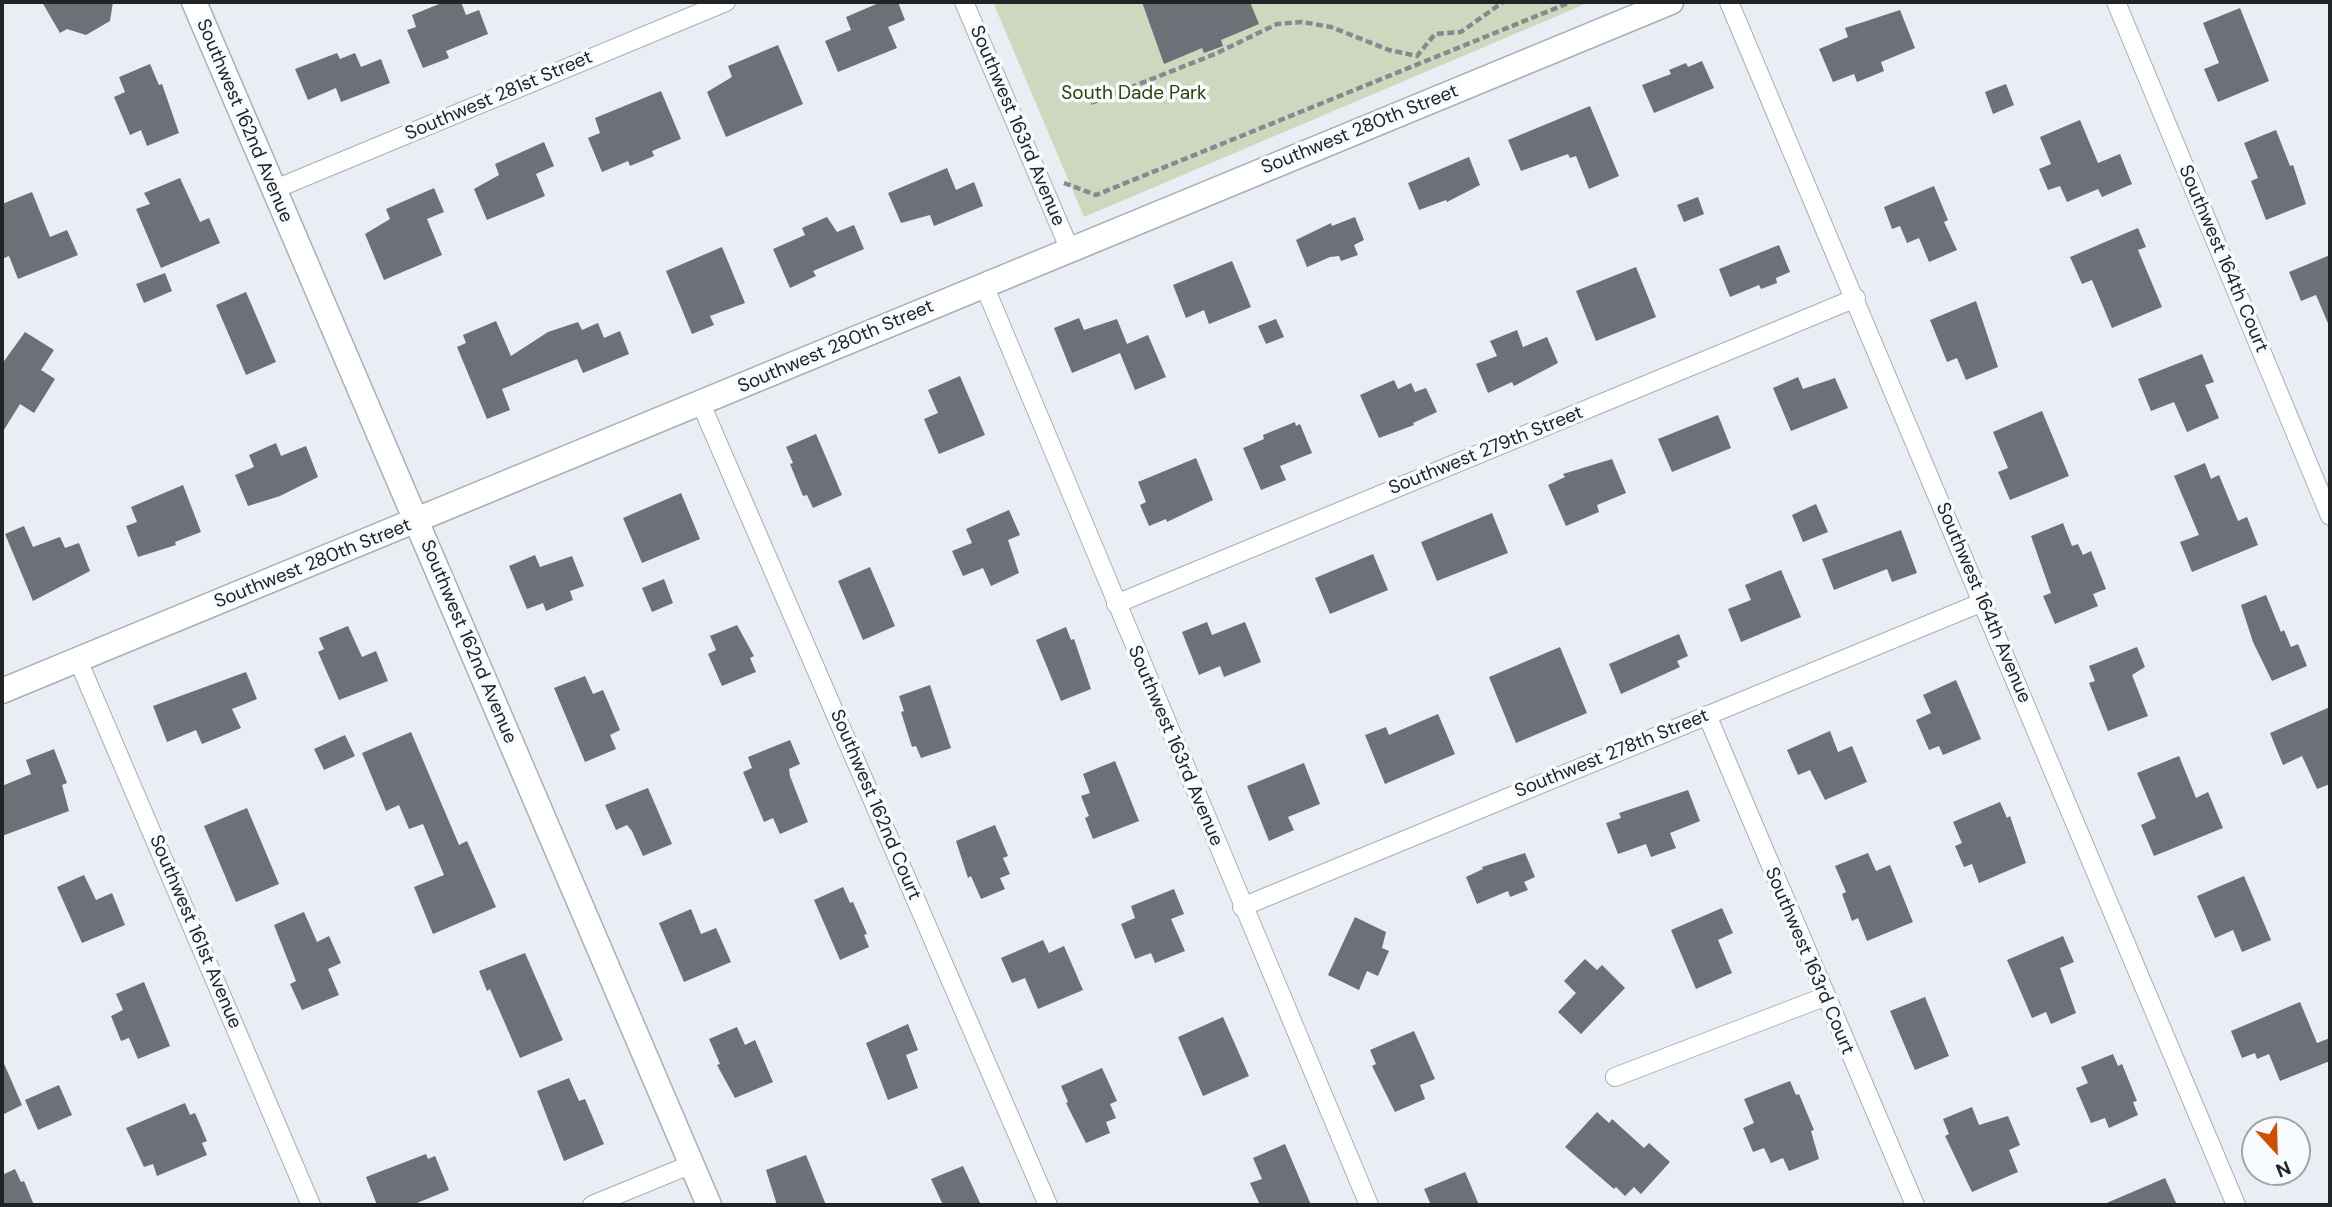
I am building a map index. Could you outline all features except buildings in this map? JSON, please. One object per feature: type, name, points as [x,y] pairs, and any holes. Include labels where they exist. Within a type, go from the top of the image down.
[{"type":"street","name":"Southwest 162nd Avenue","points":[[194,2],[709,1205]]},
{"type":"street","name":"Southwest 281st Street","points":[[273,190],[726,2]]},
{"type":"street","name":"Southwest 163rd Avenue","points":[[964,2],[1069,250]]},
{"type":"street","name":"Southwest 280th Street","points":[[2,691],[1671,2]]},
{"type":"street","name":"Southwest 164th Avenue","points":[[1729,2],[2236,1205]]},
{"type":"street","name":"Southwest 164th Court","points":[[2116,2],[2330,516]]},
{"type":"street","name":"Southwest 163rd Avenue","points":[[984,285],[1369,1205]]},
{"type":"street","name":"Southwest 279th Street","points":[[1116,604],[1856,298]]},
{"type":"street","name":"Southwest 162nd Court","points":[[701,404],[1048,1205]]},
{"type":"street","name":"Southwest 278th Street","points":[[1242,906],[1983,602]]},
{"type":"street","name":"Southwest 161st Avenue","points":[[78,660],[311,1205]]},
{"type":"street","name":"Southwest 163rd Court","points":[[1707,715],[1824,997],[1915,1205]]},
{"type":"street","points":[[1615,1077],[1824,997]]},
{"type":"street","points":[[593,1205],[692,1164]]},
{"type":"path","points":[[1091,103],[1215,54],[1277,24],[1302,22],[1331,27],[1389,50],[1417,56],[1435,34],[1461,32],[1503,2]]},
{"type":"path","points":[[1060,174],[1065,186],[1096,195],[1571,2]]},
{"type":"green space","name":"South Dade Park","points":[[993,2],[1590,2],[1084,217]]}]
